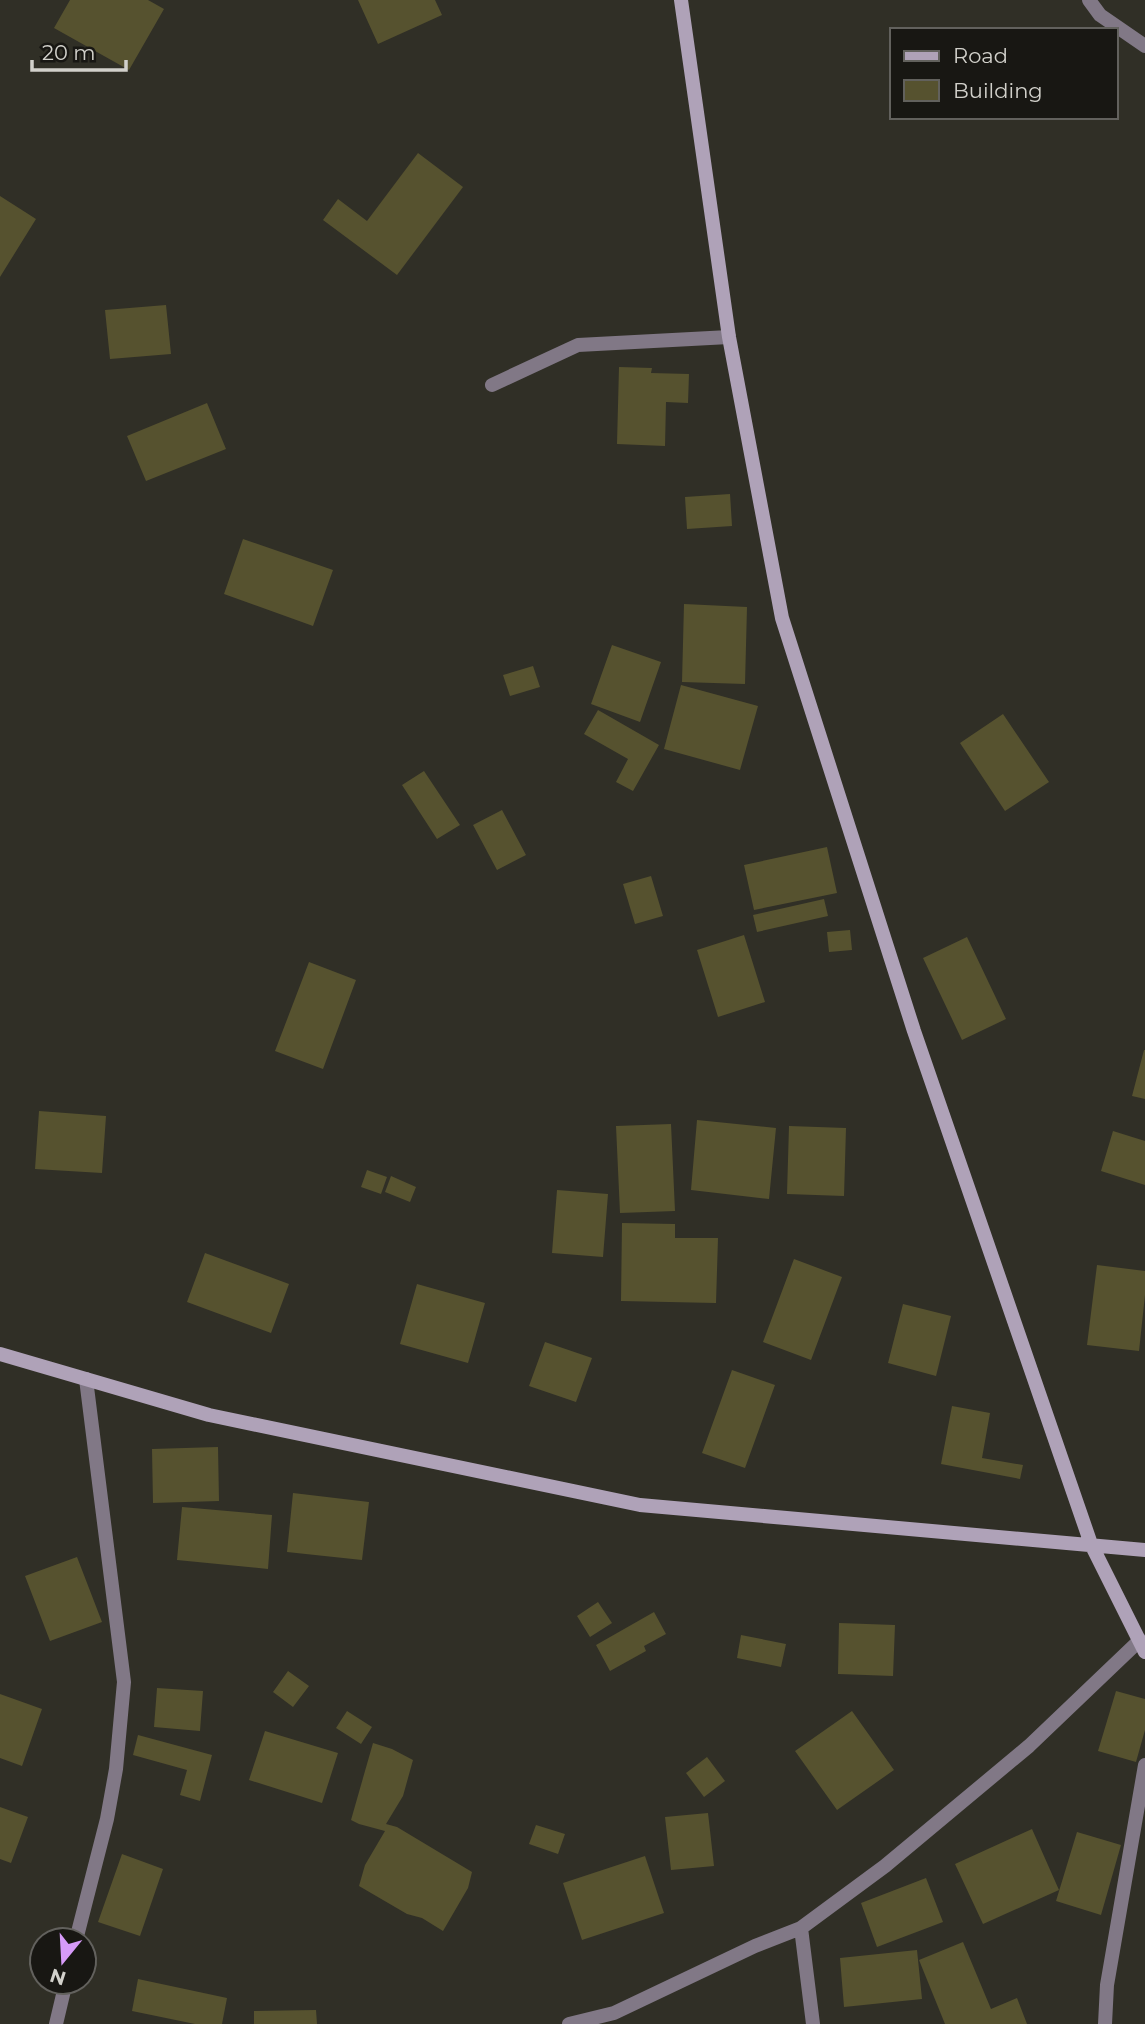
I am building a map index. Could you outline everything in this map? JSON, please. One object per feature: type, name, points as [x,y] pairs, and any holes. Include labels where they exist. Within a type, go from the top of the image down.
[{"type":"street","points":[[569,2024],[614,2013],[755,1946],[801,1928],[886,1866],[1029,1746],[1143,1643],[1091,1544],[914,1031],[782,618],[729,337],[681,0]]},
{"type":"street","points":[[1089,0],[1100,15],[1145,46]]},
{"type":"street","points":[[492,385],[579,345],[729,337]]},
{"type":"street","points":[[0,1354],[209,1415],[640,1505],[1145,1550]]},
{"type":"street","points":[[80,1926],[107,1819],[116,1769],[124,1682],[86,1379]]},
{"type":"street","points":[[1105,2024],[1107,1985],[1145,1765]]},
{"type":"street","points":[[801,1928],[813,2024]]},
{"type":"street","points":[[56,2024],[63,1996]]},
{"type":"building","points":[[70,0],[148,0],[164,9],[129,70],[54,28]]},
{"type":"building","points":[[358,0],[435,0],[442,15],[378,44]]},
{"type":"building","points":[[418,153],[463,187],[397,275],[323,220],[338,199],[367,221]]},
{"type":"building","points":[[0,196],[36,219],[0,277]]},
{"type":"building","points":[[166,305],[171,354],[110,359],[105,310]]},
{"type":"building","points":[[619,367],[652,368],[651,373],[689,374],[688,403],[666,402],[665,446],[617,444]]},
{"type":"building","points":[[207,403],[226,449],[146,481],[127,436]]},
{"type":"building","points":[[730,494],[732,526],[687,529],[685,497]]},
{"type":"building","points":[[243,539],[333,570],[313,626],[224,594]]},
{"type":"building","points":[[684,604],[747,607],[745,684],[682,682]]},
{"type":"building","points":[[612,645],[661,662],[640,722],[591,704]]},
{"type":"building","points":[[533,666],[540,687],[510,696],[503,675]]},
{"type":"building","points":[[681,685],[758,706],[740,770],[664,749]]},
{"type":"building","points":[[598,710],[659,745],[633,791],[616,782],[628,759],[584,734]]},
{"type":"building","points":[[1003,714],[1049,782],[1005,811],[960,743]]},
{"type":"building","points":[[424,771],[460,825],[437,839],[402,785]]},
{"type":"building","points":[[502,810],[526,855],[497,870],[473,825]]},
{"type":"building","points":[[827,847],[837,893],[754,910],[744,865]]},
{"type":"building","points":[[651,876],[663,916],[635,924],[623,884]]},
{"type":"building","points":[[824,899],[828,916],[757,932],[753,915]]},
{"type":"building","points":[[850,930],[852,950],[829,952],[827,932]]},
{"type":"building","points":[[744,935],[765,1002],[718,1017],[697,950]]},
{"type":"building","points":[[967,937],[1006,1019],[962,1040],[923,958]]},
{"type":"building","points":[[309,962],[356,980],[323,1069],[275,1051]]},
{"type":"building","points":[[1145,1050],[1145,1099],[1132,1096]]},
{"type":"building","points":[[39,1111],[106,1116],[102,1173],[35,1169]]},
{"type":"building","points":[[697,1120],[776,1128],[769,1199],[691,1190]]},
{"type":"building","points":[[671,1124],[675,1211],[620,1213],[616,1126]]},
{"type":"building","points":[[789,1126],[846,1128],[844,1196],[787,1194]]},
{"type":"building","points":[[1113,1131],[1145,1141],[1145,1185],[1101,1171]]},
{"type":"building","points":[[367,1170],[387,1177],[381,1194],[361,1187]]},
{"type":"building","points":[[391,1176],[416,1187],[410,1202],[385,1192]]},
{"type":"building","points":[[557,1190],[608,1194],[603,1257],[552,1253]]},
{"type":"building","points":[[622,1223],[675,1224],[675,1238],[718,1238],[716,1303],[621,1301]]},
{"type":"building","points":[[205,1253],[289,1284],[271,1333],[187,1302]]},
{"type":"building","points":[[794,1259],[842,1277],[811,1360],[763,1342]]},
{"type":"building","points":[[1097,1265],[1145,1271],[1139,1351],[1087,1345]]},
{"type":"building","points":[[417,1284],[485,1303],[468,1363],[400,1344]]},
{"type":"building","points":[[903,1304],[951,1316],[936,1376],[888,1363]]},
{"type":"building","points":[[545,1342],[592,1358],[576,1402],[529,1386]]},
{"type":"building","points":[[732,1370],[775,1385],[745,1468],[702,1453]]},
{"type":"building","points":[[952,1406],[990,1413],[982,1458],[1023,1465],[1020,1479],[941,1464]]},
{"type":"building","points":[[218,1447],[219,1501],[153,1503],[152,1449]]},
{"type":"building","points":[[293,1493],[369,1502],[362,1560],[287,1552]]},
{"type":"building","points":[[182,1507],[272,1515],[268,1569],[177,1560]]},
{"type":"building","points":[[77,1557],[102,1622],[50,1641],[25,1576]]},
{"type":"building","points":[[598,1602],[612,1623],[590,1637],[577,1616]]},
{"type":"building","points":[[654,1612],[666,1634],[644,1646],[646,1651],[610,1671],[596,1645]]},
{"type":"building","points":[[839,1623],[895,1625],[893,1676],[838,1674]]},
{"type":"building","points":[[741,1635],[786,1644],[781,1667],[737,1658]]},
{"type":"building","points":[[288,1671],[309,1686],[293,1707],[273,1692]]},
{"type":"building","points":[[157,1688],[203,1691],[200,1731],[154,1727]]},
{"type":"building","points":[[1116,1691],[1145,1699],[1145,1730],[1136,1762],[1098,1751]]},
{"type":"building","points":[[0,1694],[42,1709],[22,1766],[0,1758]]},
{"type":"building","points":[[347,1711],[372,1727],[361,1744],[336,1728]]},
{"type":"building","points":[[852,1711],[894,1770],[837,1810],[795,1751]]},
{"type":"building","points":[[265,1731],[338,1753],[322,1803],[249,1780]]},
{"type":"building","points":[[138,1735],[212,1755],[200,1801],[180,1795],[187,1770],[133,1755]]},
{"type":"building","points":[[373,1743],[413,1760],[403,1796],[386,1824],[397,1827],[472,1872],[468,1888],[443,1931],[359,1886],[365,1865],[385,1831],[351,1820]]},
{"type":"building","points":[[707,1757],[725,1781],[704,1797],[686,1773]]},
{"type":"building","points":[[0,1807],[28,1817],[11,1863],[0,1859]]},
{"type":"building","points":[[708,1813],[714,1866],[671,1870],[665,1817]]},
{"type":"building","points":[[536,1825],[565,1834],[558,1854],[529,1844]]},
{"type":"building","points":[[1032,1829],[1059,1890],[983,1924],[955,1864]]},
{"type":"building","points":[[1077,1832],[1121,1845],[1101,1915],[1056,1901]]},
{"type":"building","points":[[122,1854],[163,1869],[140,1936],[98,1922]]},
{"type":"building","points":[[645,1856],[664,1913],[582,1940],[563,1883]]},
{"type":"building","points":[[926,1878],[943,1922],[877,1947],[861,1903]]},
{"type":"building","points":[[963,1942],[991,2009],[1017,1998],[1027,2024],[945,2024],[919,1960]]},
{"type":"building","points":[[917,1950],[922,1999],[844,2007],[840,1958]]},
{"type":"building","points":[[138,1979],[227,1998],[222,2024],[195,2024],[132,2011]]},
{"type":"building","points":[[316,2010],[317,2024],[254,2024],[254,2011]]}]
